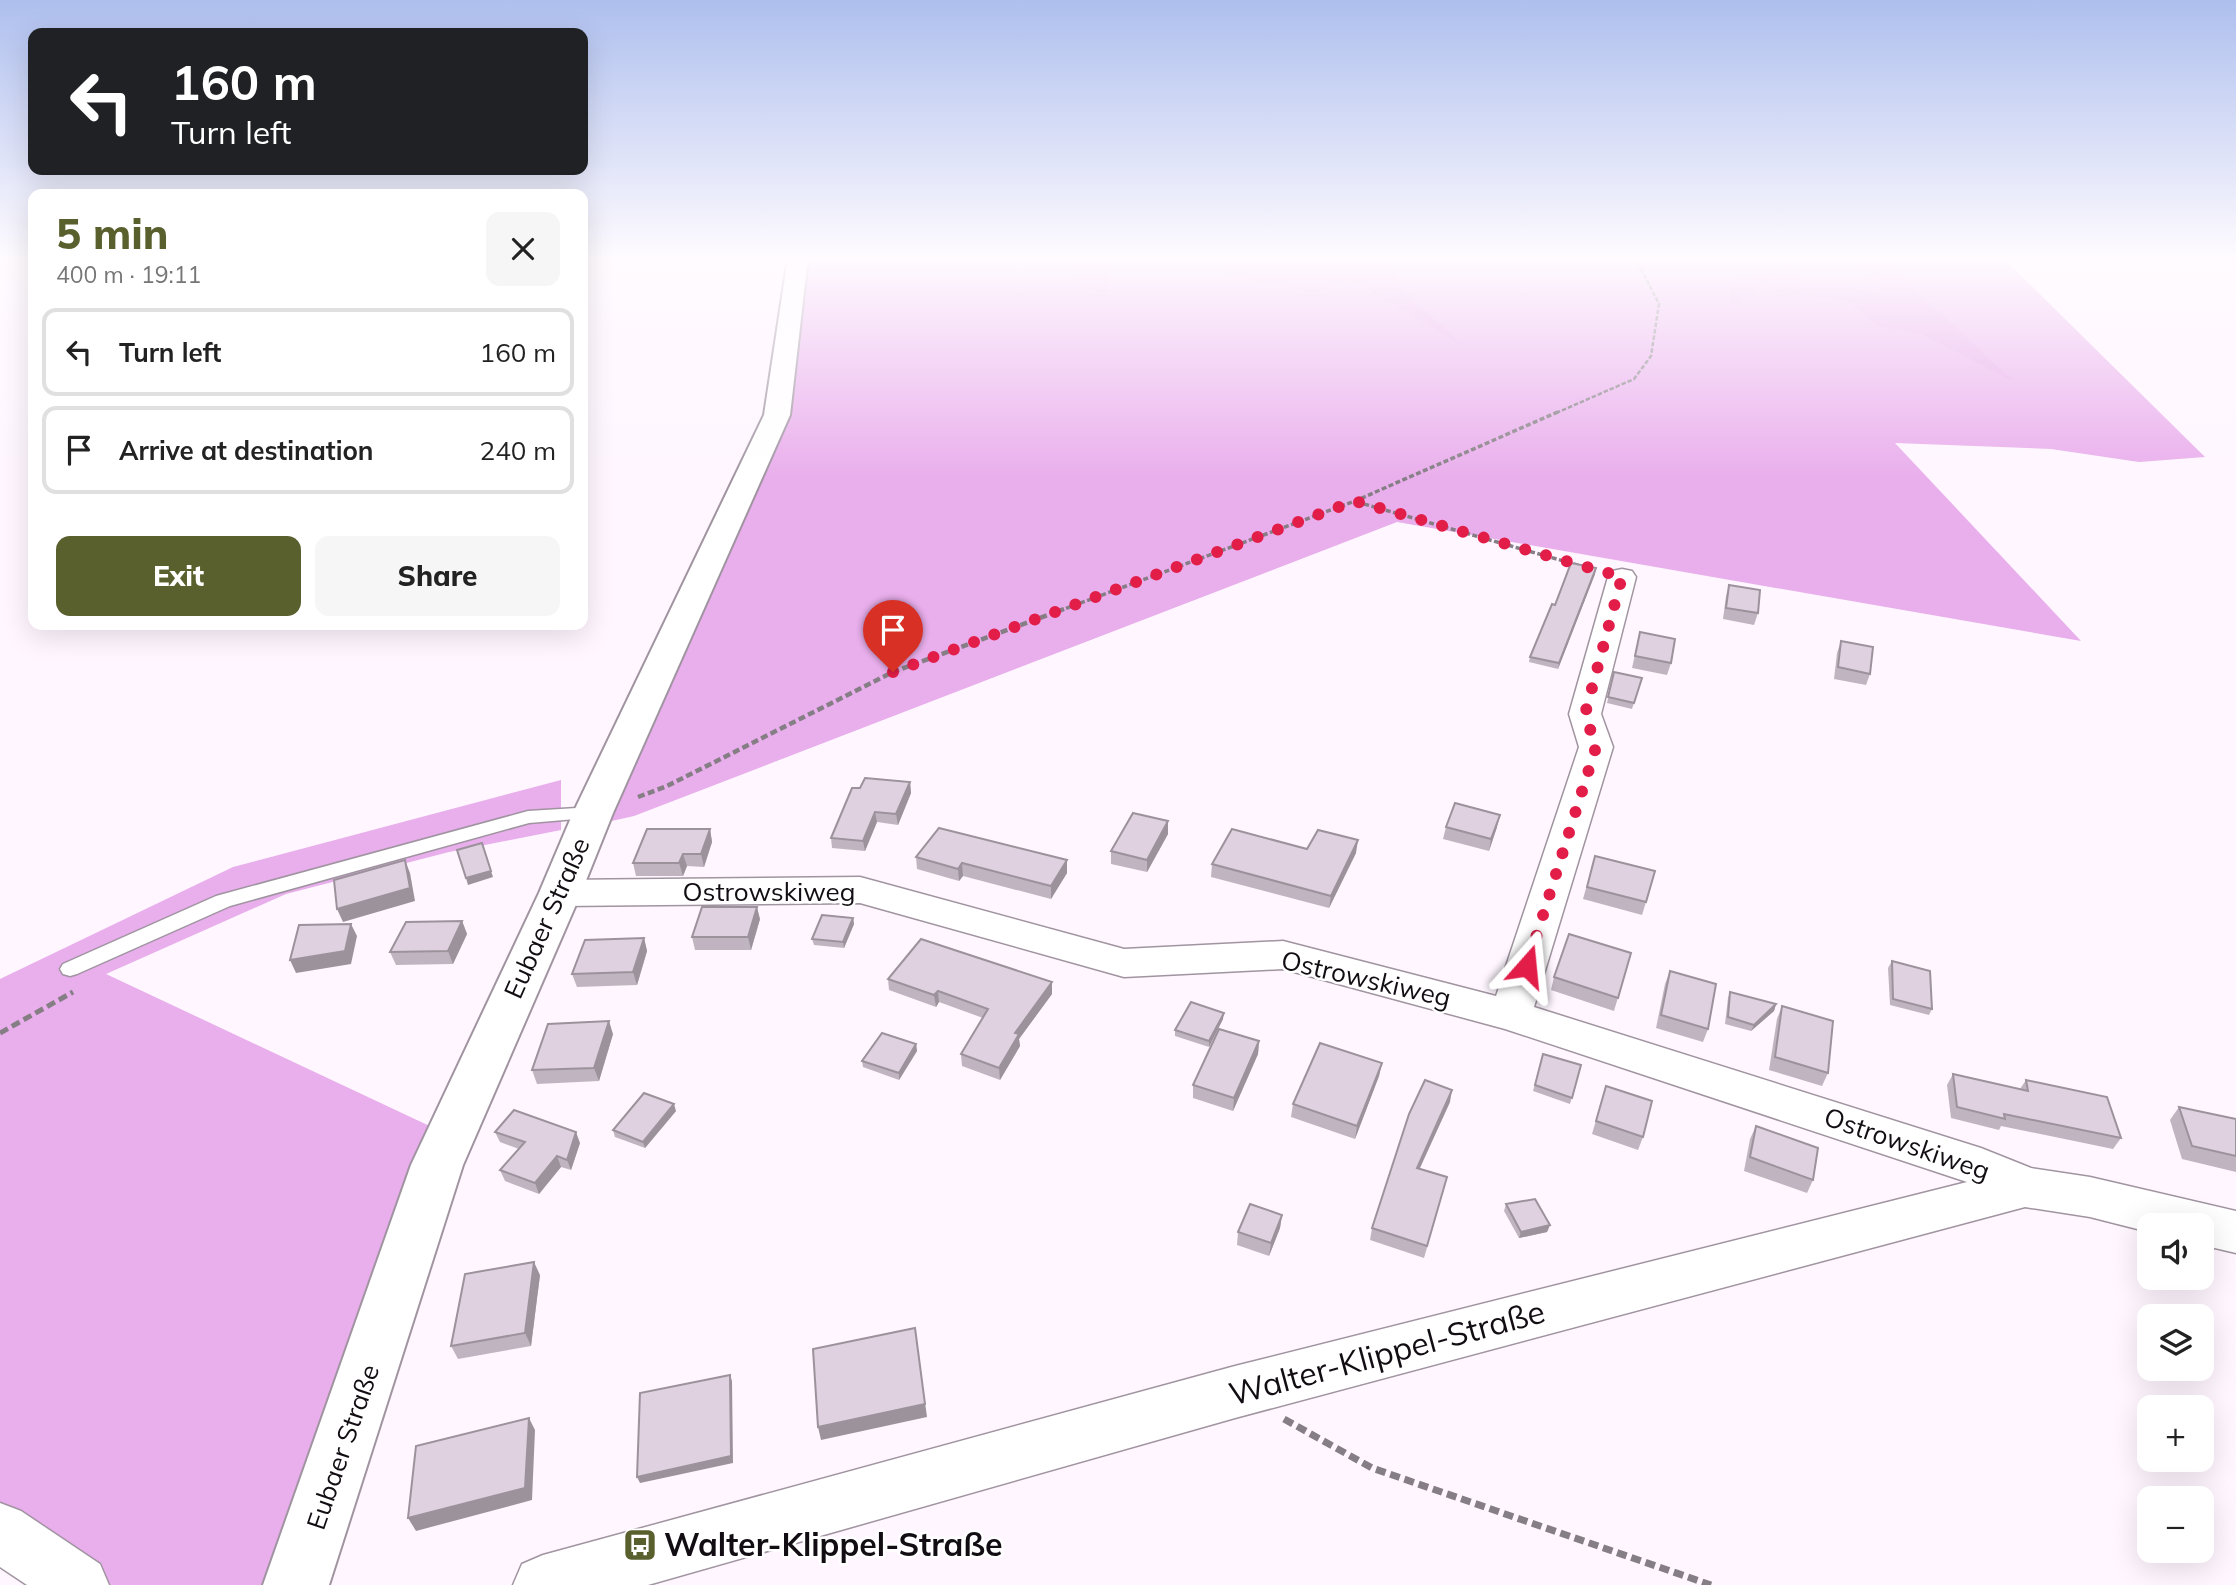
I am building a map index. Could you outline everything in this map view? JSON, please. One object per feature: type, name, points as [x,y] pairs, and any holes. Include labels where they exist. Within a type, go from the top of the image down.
[{"type":"street","name":"Eubaer Straße","points":[[296,1585],[437,1165],[560,893],[593,813],[777,415],[788,331]]},
{"type":"street","points":[[1511,1015],[1596,747],[1585,714],[1622,577]]},
{"type":"street","name":"Ostrowskiweg","points":[[560,893],[860,890],[1124,963],[1283,955],[1511,1015],[1981,1167],[2025,1187]]},
{"type":"street","name":"Walter-Klippel-Straße","points":[[543,1585],[1235,1392],[2025,1187],[2090,1197],[2236,1231]]},
{"type":"street","points":[[0,1532],[79,1585]]},
{"type":"lane","points":[[76,967],[223,901],[528,817],[593,813]]},
{"type":"path","points":[[593,813],[667,786],[893,672],[1355,501],[1634,379],[1651,356],[1655,331]]},
{"type":"path","points":[[1355,501],[1622,577]]},
{"type":"path","points":[[0,1033],[98,978],[76,967]]},
{"type":"path","points":[[1235,1392],[1372,1468],[1712,1585]]},
{"type":"shaded area","points":[[798,331],[2077,331],[2205,457],[2139,462],[2051,449],[1895,443],[2081,641],[1397,522],[634,816],[607,822],[785,423]]},
{"type":"shaded area","points":[[1439,331],[1447,331],[1459,343]]},
{"type":"shaded area","points":[[1905,331],[1960,331],[2013,381],[1921,334]]},
{"type":"shaded area","points":[[561,780],[561,830],[449,852],[286,894],[106,974],[436,1129],[294,1585],[95,1585],[0,1526],[0,979],[233,867]]},
{"type":"building","points":[[1571,563],[1596,568],[1559,663],[1530,657],[1552,604],[1555,605]]},
{"type":"building","points":[[1729,585],[1760,590],[1758,613],[1726,608]]},
{"type":"building","points":[[1640,632],[1675,639],[1671,663],[1635,656]]},
{"type":"building","points":[[1841,641],[1873,647],[1870,674],[1838,667]]},
{"type":"building","points":[[1614,672],[1642,678],[1634,703],[1608,697]]},
{"type":"building","points":[[865,778],[910,782],[896,814],[875,812],[863,841],[831,838],[852,788],[860,788]]},
{"type":"building","points":[[1455,803],[1500,815],[1491,839],[1446,827]]},
{"type":"building","points":[[1133,813],[1168,821],[1147,860],[1111,851]]},
{"type":"building","points":[[939,828],[1067,860],[1051,886],[962,863],[958,869],[916,857]]},
{"type":"building","points":[[647,829],[710,829],[701,854],[683,854],[679,863],[633,863]]},
{"type":"building","points":[[1232,829],[1307,849],[1318,830],[1358,840],[1331,896],[1212,864]]},
{"type":"building","points":[[482,843],[491,871],[466,878],[457,850]]},
{"type":"building","points":[[1595,856],[1655,871],[1646,902],[1587,887]]},
{"type":"building","points":[[405,860],[410,888],[337,909],[334,880]]},
{"type":"building","points":[[702,907],[757,907],[748,937],[692,937]]},
{"type":"building","points":[[822,915],[853,918],[843,942],[812,939]]},
{"type":"building","points":[[462,921],[448,951],[390,952],[406,922]]},
{"type":"building","points":[[351,924],[345,951],[290,960],[299,925]]},
{"type":"building","points":[[1569,934],[1631,953],[1618,998],[1554,977]]},
{"type":"building","points":[[644,938],[633,972],[572,974],[585,940]]},
{"type":"building","points":[[921,939],[1052,982],[1015,1033],[1019,1034],[999,1068],[961,1054],[988,1009],[938,991],[934,995],[888,979]]},
{"type":"building","points":[[1892,961],[1930,971],[1932,1009],[1893,999]]},
{"type":"building","points":[[1670,971],[1716,984],[1708,1029],[1661,1015]]},
{"type":"building","points":[[1730,992],[1776,1004],[1754,1025],[1728,1017]]},
{"type":"building","points":[[1191,1002],[1224,1013],[1209,1041],[1175,1030]]},
{"type":"building","points":[[1782,1006],[1833,1021],[1828,1073],[1775,1057]]},
{"type":"building","points":[[609,1021],[594,1068],[532,1070],[548,1024]]},
{"type":"building","points":[[1219,1029],[1259,1041],[1234,1098],[1193,1085]]},
{"type":"building","points":[[882,1033],[916,1044],[899,1073],[862,1061]]},
{"type":"building","points":[[1320,1043],[1382,1063],[1357,1126],[1293,1104]]},
{"type":"building","points":[[1543,1054],[1581,1065],[1572,1098],[1535,1085]]},
{"type":"building","points":[[1953,1074],[2028,1091],[2026,1080],[2107,1097],[2121,1138],[2004,1114],[2005,1119],[1957,1107]]},
{"type":"building","points":[[1425,1080],[1452,1090],[1417,1168],[1447,1177],[1427,1246],[1372,1228],[1409,1114]]},
{"type":"building","points":[[1606,1086],[1652,1101],[1643,1137],[1596,1121]]},
{"type":"building","points":[[644,1093],[674,1104],[643,1142],[613,1130]]},
{"type":"building","points":[[2179,1107],[2236,1119],[2236,1156],[2192,1146]]},
{"type":"building","points":[[514,1110],[576,1132],[567,1160],[557,1156],[535,1183],[500,1170],[525,1142],[495,1132]]},
{"type":"building","points":[[1756,1126],[1818,1148],[1813,1180],[1750,1157]]},
{"type":"building","points":[[1535,1199],[1550,1225],[1521,1232],[1506,1204]]},
{"type":"building","points":[[1250,1204],[1282,1215],[1271,1243],[1238,1232]]},
{"type":"building","points":[[534,1262],[525,1333],[451,1346],[465,1274]]},
{"type":"building","points":[[915,1328],[925,1404],[818,1427],[813,1349]]},
{"type":"building","points":[[730,1375],[731,1456],[637,1477],[640,1393]]},
{"type":"building","points":[[529,1418],[525,1488],[408,1518],[416,1446]]},
{"type":"place","name":"Walter-Klippel-Straße","points":[[640,1545]]},
{"type":"route","points":[[893,672],[1355,501],[1622,577],[1585,714],[1596,747],[1527,966]]}]
